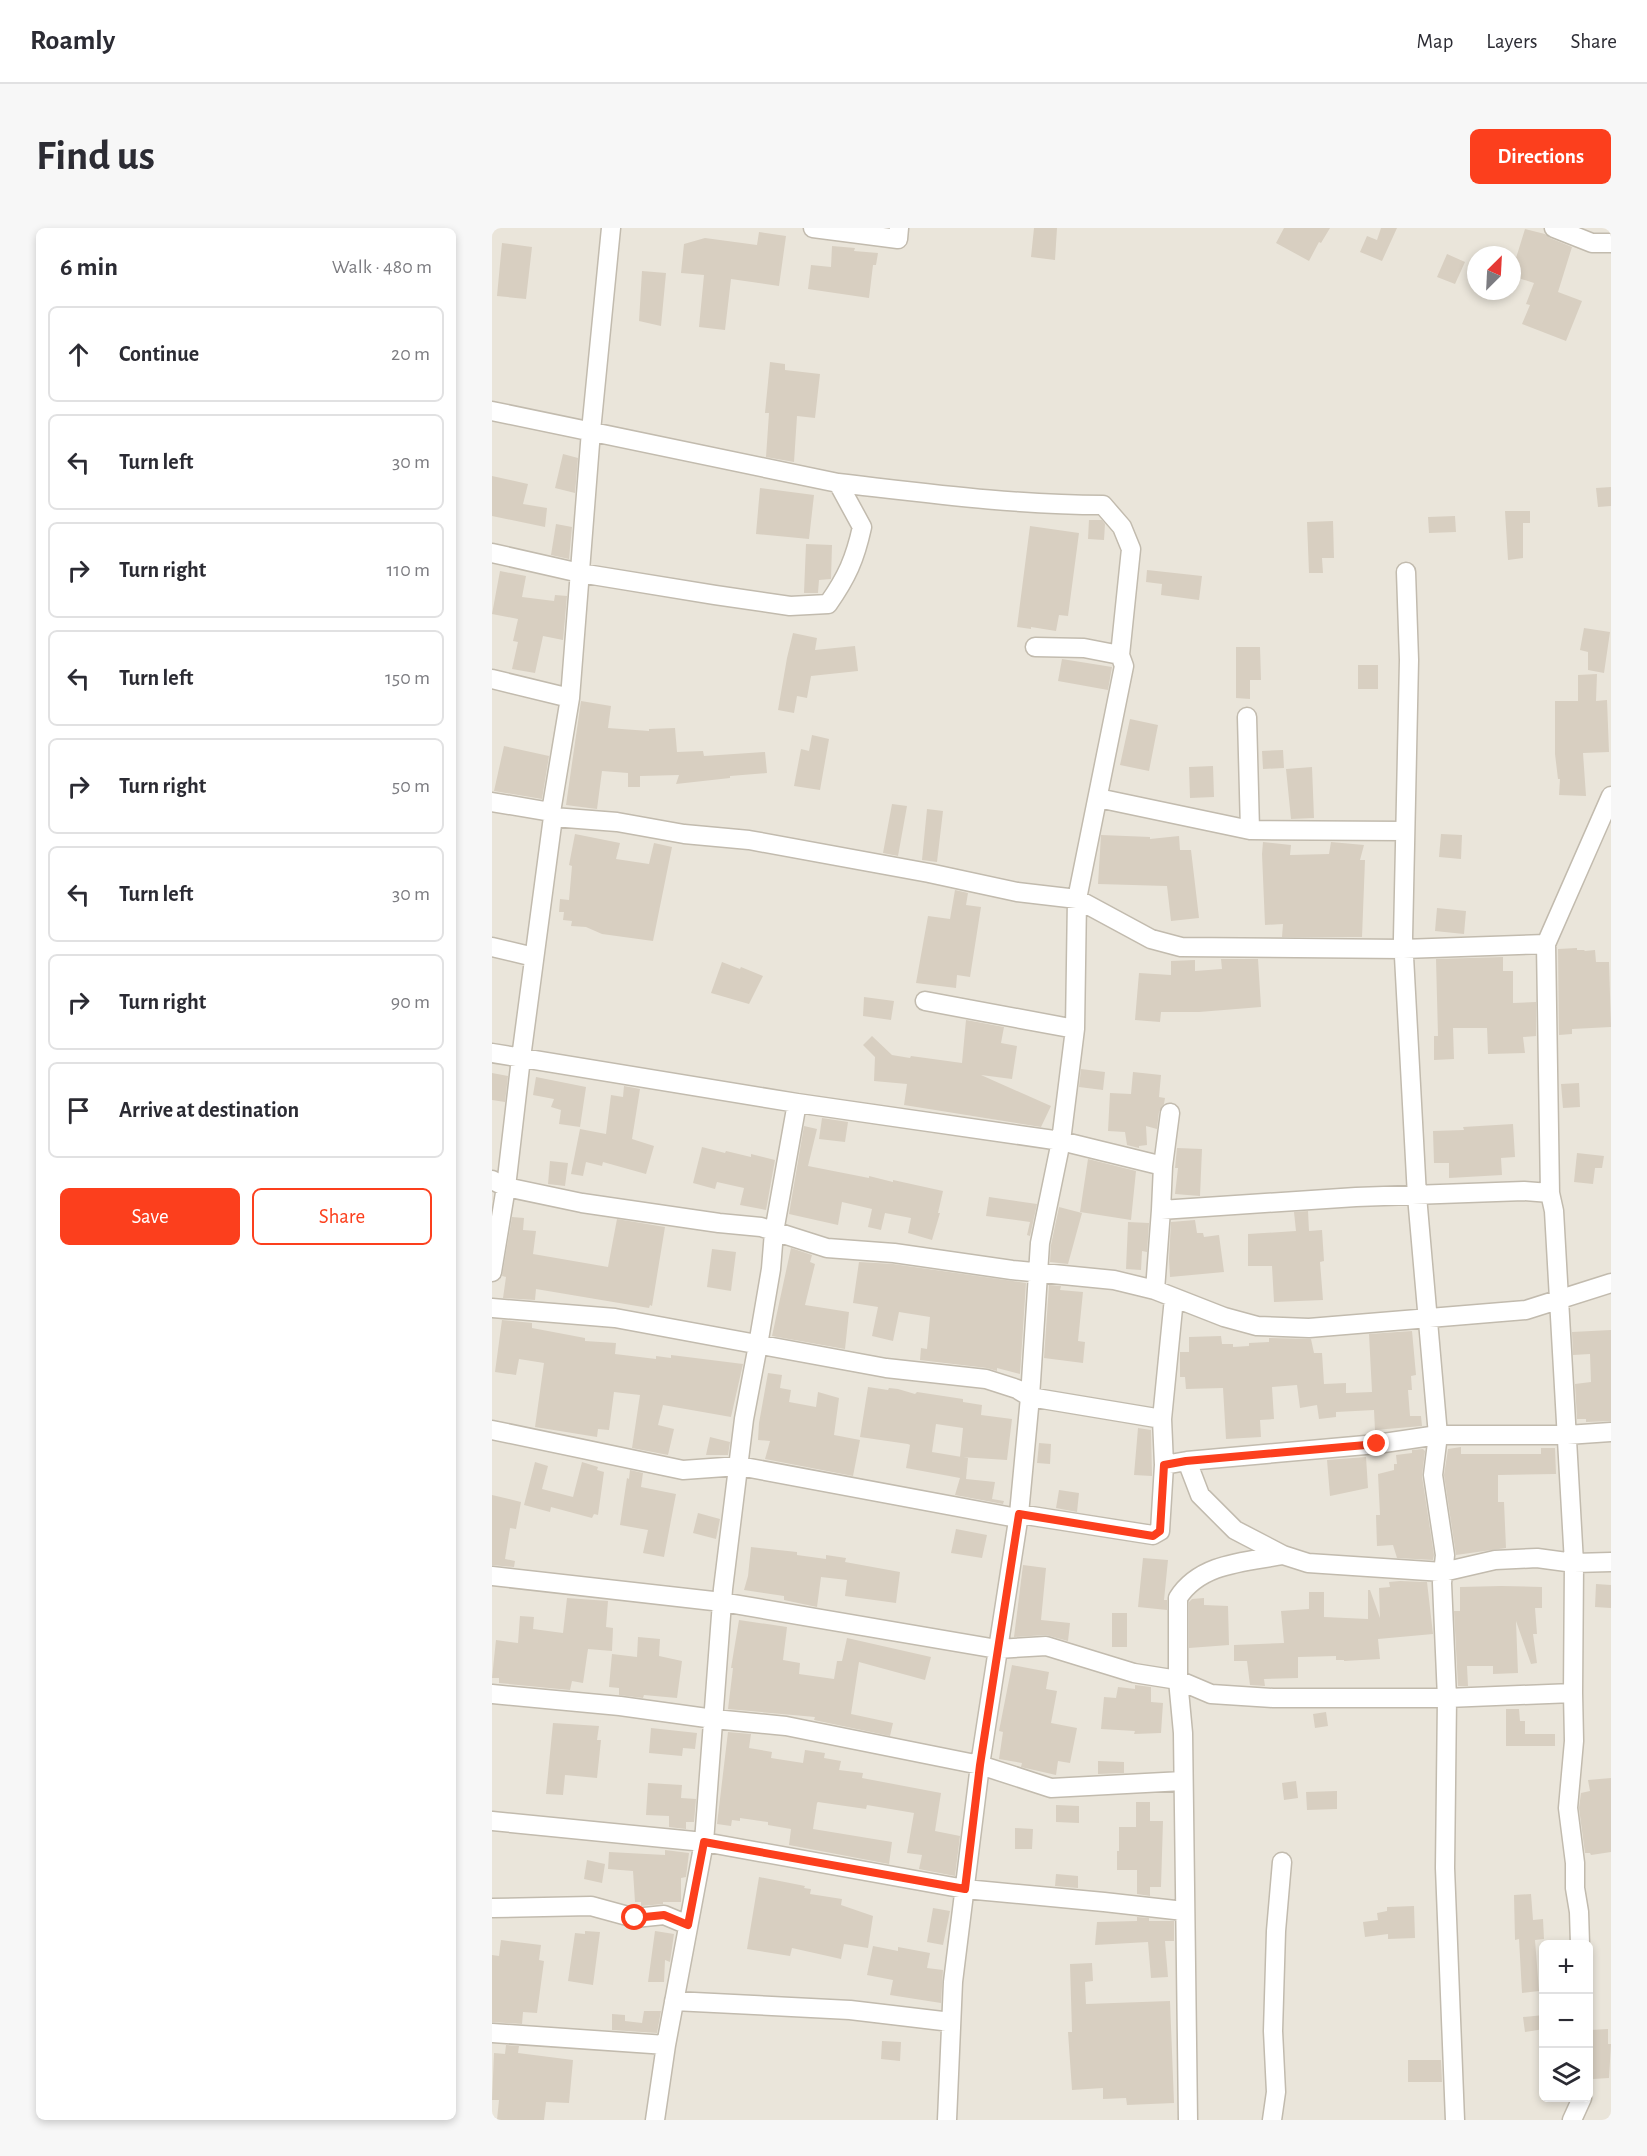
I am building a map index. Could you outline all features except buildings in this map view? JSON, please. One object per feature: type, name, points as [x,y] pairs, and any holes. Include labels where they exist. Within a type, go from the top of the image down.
[{"type":"street","points":[[492,1272],[499,1184],[520,1058],[552,814],[570,699],[591,430],[611,228]]},
{"type":"street","points":[[813,228],[898,239],[899,228]]},
{"type":"street","points":[[1554,228],[1592,243],[1611,243]]},
{"type":"street","points":[[492,411],[838,483],[978,499],[1103,505],[1122,527],[1131,549],[1120,655],[1124,666],[1077,899],[1075,1029],[1061,1141],[1040,1243],[1030,1397],[1018,1516],[980,1765],[953,1982],[947,2120]]},
{"type":"street","points":[[492,553],[580,573],[790,606],[828,604],[856,556],[862,526],[838,483]]},
{"type":"street","points":[[1406,572],[1409,660],[1403,949],[1417,1196],[1438,1434],[1433,1475],[1444,1546],[1442,1583],[1447,1698],[1445,1868],[1455,2120]]},
{"type":"street","points":[[1035,647],[1084,648],[1120,655]]},
{"type":"street","points":[[492,678],[570,699]]},
{"type":"street","points":[[1247,717],[1250,830]]},
{"type":"street","points":[[1580,1940],[1575,1863],[1568,1808],[1574,1741],[1574,1563],[1554,1211],[1550,1193],[1546,944],[1611,796]]},
{"type":"street","points":[[1098,798],[1250,830],[1405,831]]},
{"type":"street","points":[[492,802],[552,814],[617,822],[684,834],[749,840],[929,873],[1017,892],[1077,899],[1151,939],[1181,947],[1403,949],[1546,944]]},
{"type":"street","points":[[492,947],[534,957]]},
{"type":"street","points":[[925,1001],[1075,1029]]},
{"type":"street","points":[[492,1053],[797,1103],[1061,1141],[1163,1166]]},
{"type":"street","points":[[655,2120],[666,2045],[704,1842],[722,1602],[744,1419],[771,1269],[774,1232],[797,1103]]},
{"type":"street","points":[[1155,1290],[1163,1166],[1170,1113]]},
{"type":"street","points":[[499,1184],[582,1203],[761,1227],[827,1248],[1114,1280],[1155,1290],[1224,1317],[1266,1327],[1309,1328],[1526,1310],[1611,1283]]},
{"type":"street","points":[[1161,1210],[1356,1197],[1524,1191],[1550,1193]]},
{"type":"street","points":[[492,1430],[683,1470],[739,1467],[1018,1516],[1153,1536],[1160,1531],[1164,1465],[1161,1419],[1174,1298]]},
{"type":"street","points":[[492,1308],[615,1318],[886,1368],[986,1379],[1017,1389],[1030,1397],[1161,1419]]},
{"type":"street","points":[[1164,1465],[1186,1461],[1377,1444],[1438,1434],[1567,1435],[1611,1432]]},
{"type":"street","points":[[1186,1461],[1200,1495],[1235,1530],[1282,1555],[1308,1563],[1443,1572],[1495,1560],[1537,1558],[1574,1563],[1611,1562]]},
{"type":"street","points":[[1188,2120],[1183,1733],[1178,1680],[1178,1598],[1184,1588],[1195,1578],[1215,1568],[1282,1555]]},
{"type":"street","points":[[492,1576],[722,1602],[997,1649],[1046,1646],[1134,1673],[1178,1680],[1211,1694],[1273,1698],[1447,1698],[1573,1693]]},
{"type":"street","points":[[492,1694],[620,1706],[786,1726],[980,1765],[1051,1788],[1183,1781]]},
{"type":"street","points":[[492,1821],[704,1842],[965,1889],[1184,1911]]},
{"type":"street","points":[[1272,2120],[1276,2092],[1273,2031],[1276,1931],[1282,1862]]},
{"type":"street","points":[[492,1908],[591,1906],[635,1918],[664,1915],[688,1925]]},
{"type":"street","points":[[674,2001],[850,2010],[951,2022]]},
{"type":"street","points":[[492,2033],[666,2045]]},
{"type":"street","points":[[1572,2120],[1580,2102]]},
{"type":"shaded area","points":[[492,228],[1611,228],[1611,2120],[492,2120]]},
{"type":"route","points":[[635,1918],[664,1915],[688,1925],[704,1842],[965,1889],[980,1765],[1019,1514],[1153,1536],[1160,1531],[1164,1465],[1186,1461],[1377,1444]]}]
